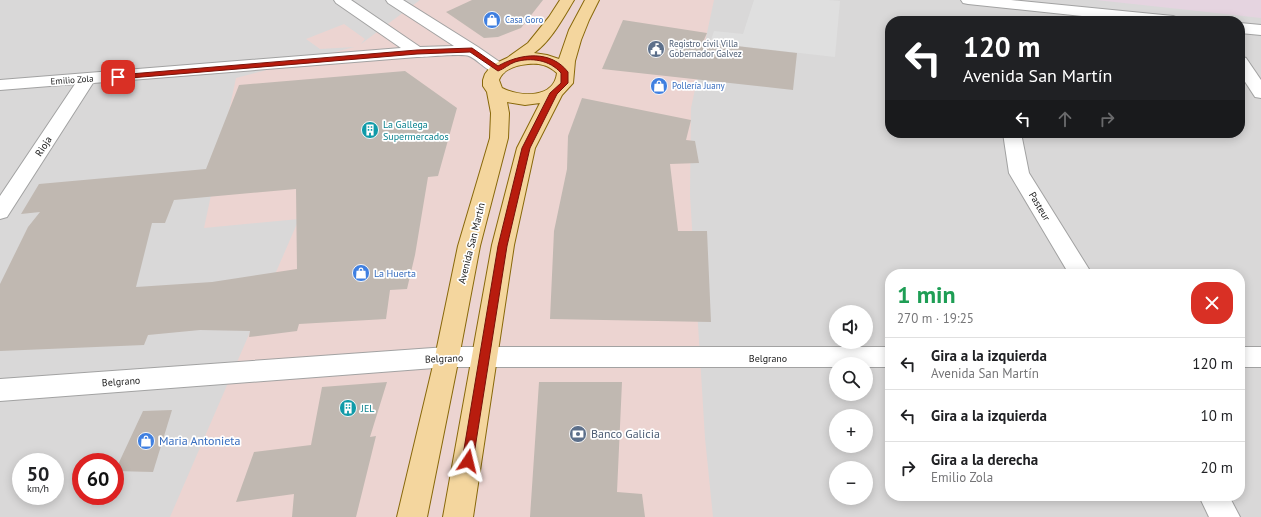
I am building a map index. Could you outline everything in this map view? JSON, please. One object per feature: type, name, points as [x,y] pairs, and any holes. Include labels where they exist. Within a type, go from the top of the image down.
[{"type":"main road","points":[[498,69],[513,61],[534,46],[555,19],[567,0]]},
{"type":"main road","points":[[458,517],[503,246],[526,148],[554,93],[564,83],[573,35],[592,0]]},
{"type":"main road","points":[[513,61],[529,58],[545,59],[558,64],[565,72]]},
{"type":"main road","name":"Avenida San Martín","points":[[412,517],[447,357],[469,246],[500,138],[500,113],[496,92],[492,86],[491,80],[493,74],[498,69]]},
{"type":"main road","points":[[496,92],[508,98],[523,100],[534,99],[554,93]]},
{"type":"street","points":[[341,0],[417,52]]},
{"type":"street","points":[[393,0],[472,50],[498,69]]},
{"type":"street","points":[[968,0],[987,6],[1111,16]]},
{"type":"street","points":[[1245,28],[1261,30]]},
{"type":"street","name":"Emilio Zola","points":[[0,85],[417,52],[472,50]]},
{"type":"street","points":[[1245,69],[1261,93]]},
{"type":"street","name":"Rioja","points":[[0,212],[86,79]]},
{"type":"street","name":"Pasteur","points":[[1013,138],[1020,173],[1078,269]]},
{"type":"street","points":[[1245,357],[1261,356]]},
{"type":"street","name":"Belgrano","points":[[0,390],[447,357],[885,357]]},
{"type":"street","points":[[1216,501],[1225,517]]},
{"type":"shaded area","points":[[0,0],[1261,0],[1261,517],[0,517]]},
{"type":"shaded area","points":[[420,0],[714,0],[691,108],[690,195],[705,438],[713,517],[170,517],[299,219],[204,228],[236,78],[354,47],[320,49],[306,39],[344,24],[365,39],[361,44]]},
{"type":"shaded area","points":[[754,0],[840,1],[835,57],[710,43],[714,31],[743,34]]},
{"type":"shaded area","points":[[1096,0],[1261,0],[1261,18]]},
{"type":"building","name":"Casa Goro","points":[[472,0],[543,0],[521,28],[498,37],[484,38],[446,12]]},
{"type":"building","points":[[623,20],[707,33],[703,42],[797,53],[793,90],[602,69]]},
{"type":"building","points":[[405,71],[457,108],[438,176],[428,177],[415,255],[407,289],[390,290],[386,319],[299,324],[297,331],[249,337],[250,331],[200,330],[148,335],[144,345],[0,351],[0,284],[28,227],[40,212],[21,214],[39,184],[206,169],[239,85]],"holes":[[[296,189],[297,269],[212,282],[136,287],[152,223],[165,223],[174,200]]]},
{"type":"building","points":[[582,98],[691,120],[686,140],[695,141],[699,163],[670,164],[678,231],[707,231],[711,322],[550,319],[554,231],[567,169],[568,136]]},
{"type":"building","points":[[387,382],[370,437],[376,436],[356,517],[292,517],[294,494],[236,502],[254,452],[311,445],[322,387]]},
{"type":"building","name":"Banco Galicia","points":[[539,382],[622,382],[617,492],[642,494],[645,517],[530,517]]},
{"type":"building","name":"Maria Antonieta","points":[[172,410],[153,472],[124,471],[123,453],[143,411]]},
{"type":"place","name":"Casa Goro","points":[[492,20]]},
{"type":"place","name":"Registro civil Villa Gobernador Galvez","points":[[656,49]]},
{"type":"place","name":"Pollería Juany","points":[[659,86]]},
{"type":"place","name":"La Gallega Supermercados","points":[[370,130]]},
{"type":"place","name":"La Huerta","points":[[361,273]]},
{"type":"place","name":"JEL","points":[[348,408]]},
{"type":"place","name":"Banco Galicia","points":[[578,434]]},
{"type":"place","name":"Maria Antonieta","points":[[146,441]]},
{"type":"route","points":[[118,77],[417,52],[472,50],[498,69],[504,64],[529,58],[545,59],[558,64],[565,72],[564,83],[554,93],[526,148],[503,246],[468,461]]}]
